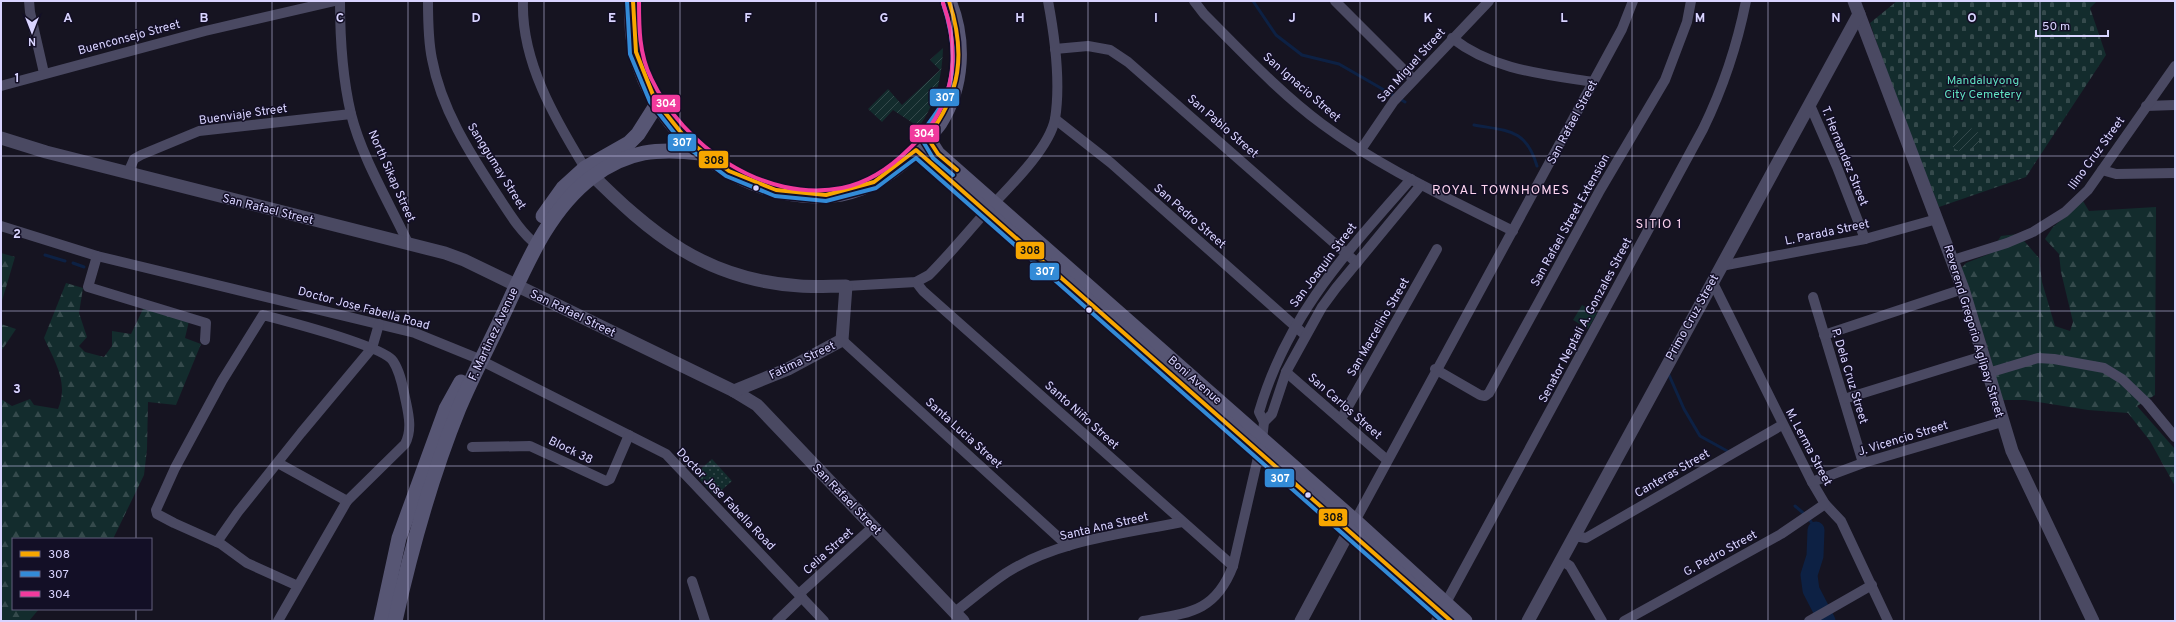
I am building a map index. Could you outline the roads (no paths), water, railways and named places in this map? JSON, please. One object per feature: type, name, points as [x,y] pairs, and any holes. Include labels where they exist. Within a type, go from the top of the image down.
[{"type":"main road","points":[[633,1],[632,22],[634,50],[644,79],[657,104],[675,128],[701,153],[718,165],[752,182],[788,193],[827,195],[842,194],[875,181],[906,161],[939,124],[948,109],[958,74],[960,52],[958,36],[949,1]]},
{"type":"main road","name":"F. Martinez Avenue","points":[[395,621],[414,539],[456,417],[478,359],[533,242],[589,172],[629,143],[638,134],[657,104]]},
{"type":"main road","name":"Boni Avenue","points":[[927,137],[938,154],[990,208]]},
{"type":"main road","name":"F. Martinez Avenue","points":[[589,172],[641,152],[656,150],[701,153]]},
{"type":"main road","name":"Boni Avenue","points":[[916,150],[990,208],[1352,526],[1444,614],[1465,621]]},
{"type":"main road","name":"F. Martinez Avenue","points":[[380,621],[399,538],[446,409],[478,359]]},
{"type":"street","points":[[29,1],[30,12],[44,73]]},
{"type":"street","name":"Buenconsejo Street","points":[[1,86],[44,73],[204,31],[335,1]]},
{"type":"street","name":"North Sikap Street","points":[[340,1],[342,46],[351,114],[372,169],[408,243]]},
{"type":"street","name":"Sanggumay Street","points":[[428,1],[432,59],[448,111],[465,144],[484,175],[533,242]]},
{"type":"street","points":[[523,1],[528,46],[540,82],[562,131],[589,172],[642,222],[675,247],[707,264],[729,272],[768,282],[800,286],[846,286],[916,282],[929,275],[990,208],[1043,146],[1055,119],[1055,49],[1048,1]]},
{"type":"street","name":"San Ignacio Street","points":[[1194,1],[1225,35],[1308,113],[1360,151],[1421,185],[1513,231]]},
{"type":"street","points":[[1335,1],[1413,80]]},
{"type":"street","name":"San Miguel Street","points":[[1360,151],[1398,97],[1452,38],[1489,1]]},
{"type":"street","name":"San Rafael Street","points":[[1301,621],[1435,369],[1513,231],[1622,29],[1633,1]]},
{"type":"street","name":"San Rafael Street Extension","points":[[1435,369],[1480,395],[1485,396],[1489,392],[1599,192],[1666,80],[1687,22],[1691,1]]},
{"type":"street","name":"Senator Neptali A. Gonzales Street","points":[[1444,614],[1703,129],[1725,79],[1738,39],[1746,1]]},
{"type":"street","name":"Reverend Gregorio Aglipay Street","points":[[1854,1],[1953,260],[2002,422],[2021,470],[2093,621]]},
{"type":"street","name":"Primo Cruz Street","points":[[1528,621],[1676,345],[1859,14]]},
{"type":"street","points":[[1452,38],[1473,54],[1515,68],[1593,82]]},
{"type":"street","name":"San Pablo Street","points":[[1055,49],[1088,46],[1110,50],[1128,62],[1357,263]]},
{"type":"street","name":"Ilino Cruz Street","points":[[1953,260],[2006,243],[2039,228],[2065,212],[2080,199],[2175,66]]},
{"type":"street","name":"T. Hernandez Street","points":[[1810,105],[1865,239]]},
{"type":"street","points":[[2146,106],[2175,105]]},
{"type":"street","name":"Buenviaje Street","points":[[128,173],[134,160],[141,154],[199,132],[351,114]]},
{"type":"street","name":"San Pedro Street","points":[[1055,119],[1111,163],[1305,335]]},
{"type":"street","name":"San Rafael Street","points":[[1,138],[46,152],[281,213],[408,243],[464,260],[734,391],[757,405],[874,526],[959,617]]},
{"type":"street","points":[[2102,170],[2116,174],[2175,173]]},
{"type":"street","name":"San Joaquin Street","points":[[1264,422],[1259,412],[1267,385],[1295,326],[1311,299],[1346,253],[1411,179]]},
{"type":"street","name":"San Joaquin Street","points":[[1143,621],[1178,615],[1199,609],[1217,595],[1228,580],[1233,566],[1264,422],[1272,414],[1286,372],[1305,335],[1336,288],[1421,185]]},
{"type":"street","name":"L. Parada Street","points":[[1721,266],[1865,239],[1937,219]]},
{"type":"street","name":"Doctor Jose Fabella Road","points":[[1,226],[98,256],[415,333],[478,359],[666,454],[824,621]]},
{"type":"street","name":"San Marcelino Street","points":[[1341,419],[1437,249]]},
{"type":"street","points":[[98,256],[88,287],[206,323],[205,340]]},
{"type":"street","name":"M. Lerma Street","points":[[1712,281],[1782,425],[1812,482],[1825,504],[1841,521],[1888,621]]},
{"type":"street","name":"Santo Niño Street","points":[[916,282],[923,291],[1233,566]]},
{"type":"street","name":"Fatima Street","points":[[734,391],[788,368],[842,340],[846,286]]},
{"type":"street","points":[[1824,335],[1963,289]]},
{"type":"street","name":"P. Dela Cruz Street","points":[[1813,297],[1863,463]]},
{"type":"street","points":[[278,621],[298,586],[346,501],[404,444],[409,433],[409,414],[402,384],[393,361],[372,348],[264,315],[222,381],[175,468],[156,507],[158,514],[217,542],[247,563],[298,586]]},
{"type":"street","points":[[217,542],[238,512],[372,348],[379,324]]},
{"type":"street","name":"Santa Lucia Street","points":[[842,340],[1068,546]]},
{"type":"street","points":[[1844,399],[1983,356]]},
{"type":"street","points":[[1988,373],[2038,358],[2054,359],[2104,368],[2122,379],[2142,398],[2175,437]]},
{"type":"street","name":"San Carlos Street","points":[[1286,372],[1387,460]]},
{"type":"street","name":"J. Vicencio Street","points":[[1812,482],[1863,463],[2002,422]]},
{"type":"street","name":"Canteras Street","points":[[1574,536],[1586,538],[1782,425]]},
{"type":"street","name":"Block 38","points":[[472,447],[530,446],[606,481],[610,479],[629,435]]},
{"type":"street","points":[[278,463],[346,501]]},
{"type":"street","name":"G. Pedro Street","points":[[1624,621],[1782,534],[1825,504]]},
{"type":"street","name":"Santa Ana Street","points":[[959,617],[1006,573],[1039,557],[1068,546],[1182,522]]},
{"type":"street","name":"Celia Street","points":[[777,621],[800,596],[874,526]]},
{"type":"street","points":[[1561,560],[1570,566],[1602,621]]},
{"type":"street","points":[[692,581],[705,621]]},
{"type":"street","points":[[1809,621],[1872,585]]},
{"type":"waterway","points":[[1253,1],[1276,35],[1302,55],[1339,64],[1405,102]]},
{"type":"waterway","points":[[1474,125],[1506,131],[1521,138],[1527,144],[1537,166]]},
{"type":"waterway","points":[[45,255],[65,261]]},
{"type":"waterway","points":[[73,263],[84,267]]},
{"type":"waterway","points":[[1669,375],[1684,409],[1700,436],[1729,452]]},
{"type":"waterway","points":[[1795,506],[1808,517],[1816,530]]},
{"type":"waterway","points":[[1816,530],[1815,556],[1809,575],[1811,590],[1827,621]]},
{"type":"district","name":"ROYAL TOWNHOMES","points":[[1501,189]]},
{"type":"district","name":"SITIO 1","points":[[1659,223]]},
{"type":"park label","name":"Mandaluyong City Cemetery","points":[[1983,87]]}]
